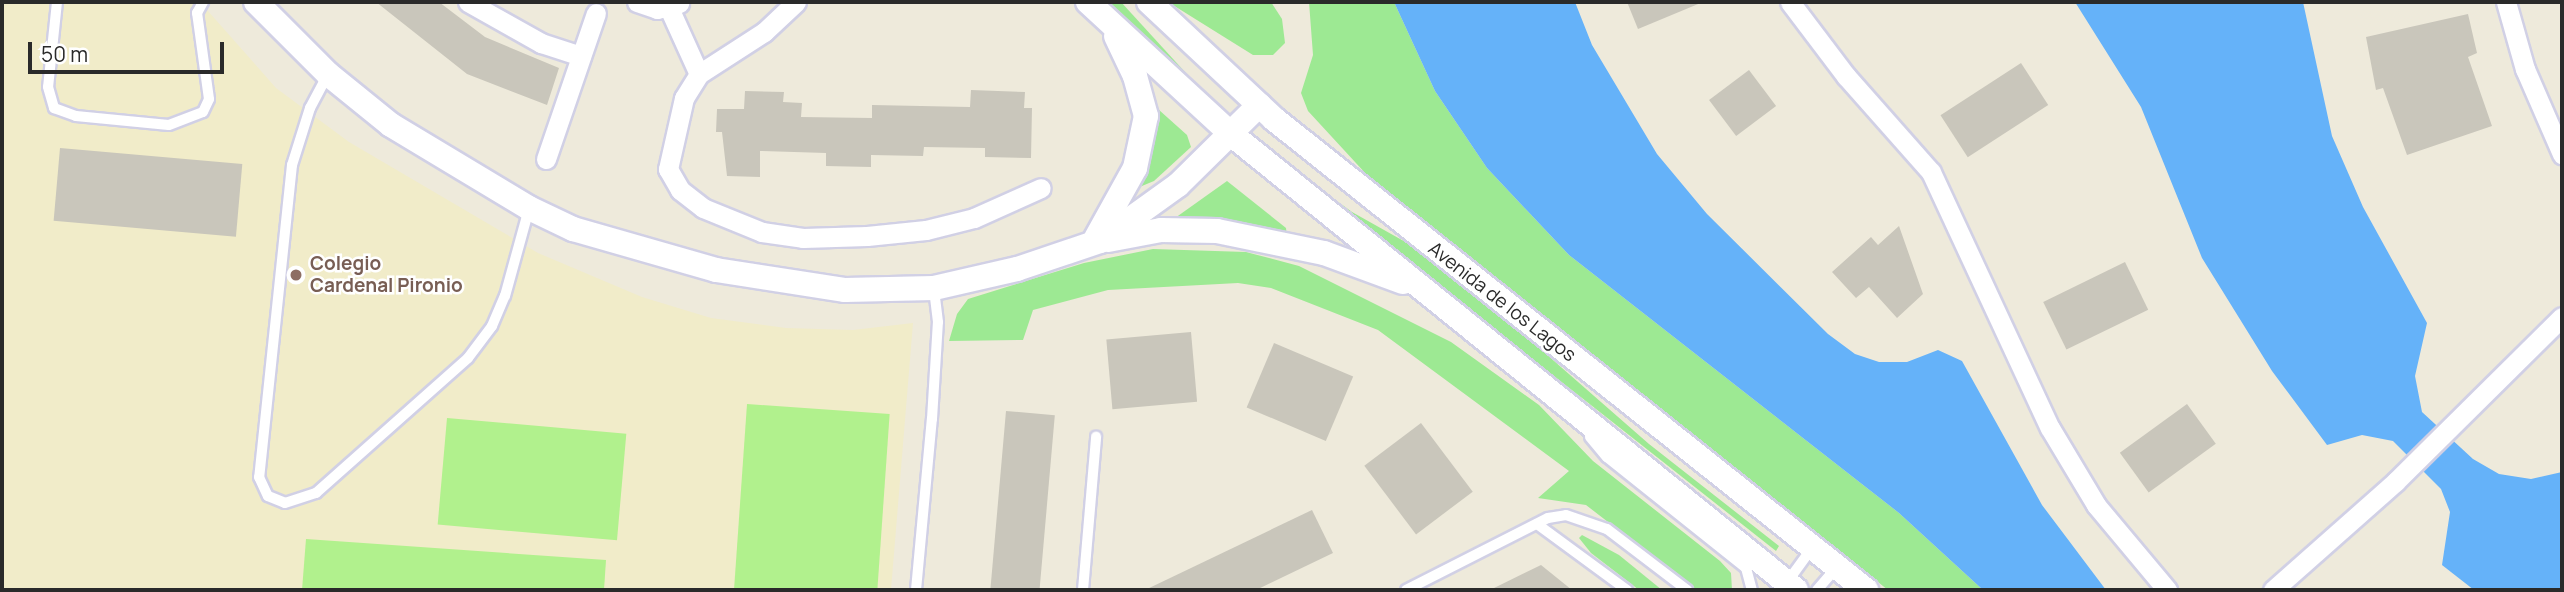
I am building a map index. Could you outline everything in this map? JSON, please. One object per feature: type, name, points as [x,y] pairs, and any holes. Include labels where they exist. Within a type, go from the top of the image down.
[{"type":"street","points":[[256,2],[328,74],[391,125],[529,208],[573,229],[716,270],[845,290],[934,288],[1017,268],[1096,242],[1161,230],[1217,231],[1324,253],[1424,289]]},
{"type":"street","points":[[468,2],[541,43],[581,56]]},
{"type":"street","points":[[637,2],[674,5],[699,75]]},
{"type":"street","points":[[796,2],[764,32],[699,75],[684,98],[668,169],[680,190],[726,220],[803,238],[891,233],[974,218],[1041,188]]},
{"type":"street","name":"Avenida de los Lagos","points":[[1088,2],[1231,134],[1552,390],[1787,588]]},
{"type":"street","name":"Avenida de los Lagos","points":[[1149,2],[1259,105],[1866,590]]},
{"type":"street","points":[[1790,2],[1846,76],[1931,172],[2050,428],[2096,505],[2167,590]]},
{"type":"street","points":[[2506,2],[2525,69],[2562,154]]},
{"type":"street","points":[[546,159],[596,13]]},
{"type":"street","points":[[1096,242],[1135,168],[1146,116],[1135,76],[1111,26]]},
{"type":"street","points":[[1096,242],[1178,185],[1259,105]]},
{"type":"street","points":[[2273,590],[2396,481],[2472,409],[2562,317]]},
{"type":"lane","points":[[57,2],[48,87],[54,108],[76,116],[169,125],[203,112],[209,99],[197,13],[203,2]]},
{"type":"lane","points":[[328,74],[310,108],[292,165],[259,477],[268,496],[285,503],[316,493],[468,358],[492,326],[505,296],[529,208]]},
{"type":"lane","points":[[916,590],[938,323],[934,288]]},
{"type":"lane","points":[[1552,390],[1607,457],[1746,568],[1752,590]]},
{"type":"lane","points":[[1083,590],[1096,437]]},
{"type":"lane","points":[[1406,590],[1536,524],[1566,515],[1607,529],[1687,590]]},
{"type":"lane","points":[[1536,524],[1627,590]]},
{"type":"lane","points":[[1787,588],[1813,547]]},
{"type":"lane","points":[[1817,590],[1837,567]]},
{"type":"shaded area","name":"Colegio Cardenal Pironio","points":[[2,2],[200,2],[276,88],[349,142],[538,253],[642,297],[711,318],[786,328],[853,330],[913,323],[891,590],[2,590]]},
{"type":"green space","points":[[1097,2],[1121,2],[1206,95]]},
{"type":"green space","points":[[1168,2],[1271,2],[1282,19],[1285,43],[1273,55],[1253,55]]},
{"type":"green space","points":[[1309,2],[1394,2],[1435,91],[1487,168],[1569,255],[1899,513],[1983,590],[1888,590],[1367,175],[1308,111],[1301,93],[1313,55]]},
{"type":"green space","points":[[1149,101],[1187,135],[1191,147],[1154,181],[1137,188]]},
{"type":"green space","points":[[1270,152],[1352,212],[1409,244],[1521,332],[1649,444],[1779,546],[1776,551]]},
{"type":"green space","points":[[1227,181],[1286,228],[1287,238],[1168,223]]},
{"type":"green space","points":[[1153,249],[1246,252],[1299,266],[1451,342],[1539,405],[1593,461],[1720,561],[1731,573],[1732,590],[1696,590],[1586,505],[1538,498],[1569,471],[1378,330],[1271,288],[1238,283],[1108,290],[1033,310],[1023,340],[949,341],[957,314],[968,299],[1084,263]]},
{"type":"green space","points":[[747,404],[890,414],[877,590],[734,590]]},
{"type":"green space","points":[[447,418],[626,434],[617,540],[438,525]]},
{"type":"green space","points":[[1582,535],[1619,555],[1662,590],[1639,590],[1591,553],[1579,538]]},
{"type":"green space","points":[[306,539],[606,560],[604,590],[302,590]]},
{"type":"water","points":[[1394,2],[1575,2],[1592,45],[1657,154],[1707,214],[1828,334],[1855,354],[1879,362],[1907,362],[1938,350],[1962,361],[2042,505],[2106,590],[1983,590],[1899,513],[1569,255],[1487,168],[1435,91]]},
{"type":"water","points":[[2075,2],[2303,2],[2332,136],[2363,207],[2427,323],[2415,376],[2422,412],[2473,459],[2499,474],[2531,479],[2562,472],[2562,590],[2474,590],[2442,565],[2450,512],[2441,489],[2393,441],[2362,435],[2327,445],[2272,371],[2202,258],[2141,107]]},
{"type":"building","points":[[376,2],[439,2],[485,37],[559,68],[547,105],[467,74]]},
{"type":"building","points":[[1627,2],[1703,2],[1638,29]]},
{"type":"building","points":[[2468,14],[2477,53],[2468,57],[2492,126],[2407,155],[2383,88],[2376,90],[2366,37]]},
{"type":"building","points":[[2021,63],[2048,105],[1968,157],[1940,115]]},
{"type":"building","points":[[1749,70],[1776,106],[1736,136],[1709,100]]},
{"type":"building","points":[[971,90],[1025,92],[1024,108],[1032,108],[1031,158],[985,157],[985,148],[924,147],[923,156],[871,155],[871,167],[826,166],[826,153],[760,151],[760,177],[727,176],[722,132],[716,132],[717,109],[744,109],[745,91],[784,92],[783,102],[802,103],[801,117],[872,118],[872,105],[970,107]]},
{"type":"building","points":[[60,148],[242,164],[236,237],[54,221]]},
{"type":"building","points":[[1899,226],[1923,294],[1897,318],[1869,287],[1856,298],[1832,272],[1871,237],[1878,245]]},
{"type":"building","points":[[2125,262],[2148,310],[2066,350],[2043,302]]},
{"type":"building","points":[[1191,332],[1197,402],[1112,409],[1106,339]]},
{"type":"building","points":[[1274,343],[1353,377],[1326,441],[1247,407]]},
{"type":"building","points":[[2187,404],[2216,444],[2149,492],[2120,453]]},
{"type":"building","points":[[1006,411],[1055,415],[1040,590],[990,590]]},
{"type":"building","points":[[1421,423],[1473,492],[1416,534],[1364,466]]},
{"type":"building","points":[[1312,510],[1333,553],[1256,590],[1145,590]]},
{"type":"building","points":[[1541,565],[1572,590],[1490,590]]},
{"type":"place","name":"Colegio Cardenal Pironio","points":[[296,275]]}]
